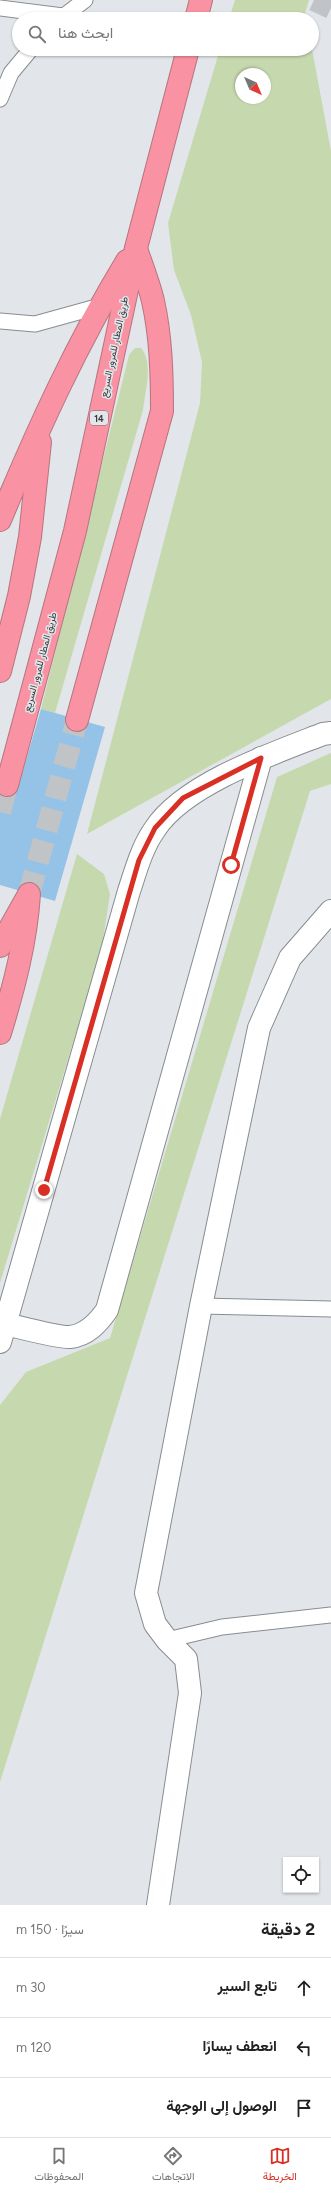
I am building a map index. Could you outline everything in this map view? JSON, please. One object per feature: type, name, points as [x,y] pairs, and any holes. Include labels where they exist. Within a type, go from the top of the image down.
[{"type":"highway","points":[[198,12],[201,0]]},
{"type":"highway","name":"طريق المطار للمرور السريع","points":[[7,785],[75,531],[136,248],[186,56]]},
{"type":"highway","points":[[77,720],[162,411],[162,374],[159,339],[153,301],[136,248]]},
{"type":"highway","name":"14","points":[[0,520],[42,421],[100,306],[136,248]]},
{"type":"highway","points":[[0,671],[19,596],[30,537],[42,421]]},
{"type":"highway","points":[[0,946],[29,894],[27,927],[22,956],[0,1033]]},
{"type":"street","points":[[261,758],[107,1310],[98,1323],[85,1332],[70,1337],[3,1333],[139,860],[155,828],[183,798],[261,758],[328,731]]},
{"type":"street","points":[[158,1905],[190,1693],[186,1659],[167,1640],[155,1624],[146,1593],[201,1306],[259,1028],[290,958],[331,911]]},
{"type":"lane","points":[[68,12],[86,0]]},
{"type":"lane","points":[[0,8],[27,12]]},
{"type":"lane","points":[[0,99],[11,73],[25,56]]},
{"type":"lane","points":[[0,321],[34,324],[100,306]]},
{"type":"lane","points":[[201,1306],[331,1309]]},
{"type":"lane","points":[[167,1640],[222,1627],[331,1615]]},
{"type":"green space","points":[[235,0],[309,0],[305,12],[231,12]]},
{"type":"green space","points":[[218,56],[313,56],[331,151],[331,699],[87,834],[200,403],[202,362],[191,315],[174,270],[168,223]]},
{"type":"green space","points":[[135,348],[141,348],[147,361],[148,378],[143,410],[55,713],[41,709],[129,355]]},
{"type":"green space","points":[[331,753],[331,784],[310,791],[0,1782],[0,1405],[26,1372],[110,1338],[277,777]]},
{"type":"green space","points":[[77,854],[104,874],[110,894],[102,947],[0,1283],[0,1119]]},
{"type":"building","points":[[41,709],[105,727],[55,901],[0,885],[0,783],[18,788]]},
{"type":"tunnel","points":[[314,0],[331,8]]},
{"type":"tunnel","points":[[29,894],[77,720]]},
{"type":"tunnel","points":[[0,812],[7,785]]},
{"type":"route","points":[[44,1190],[129,891],[139,860],[155,828],[183,798],[261,758],[231,865]]}]
